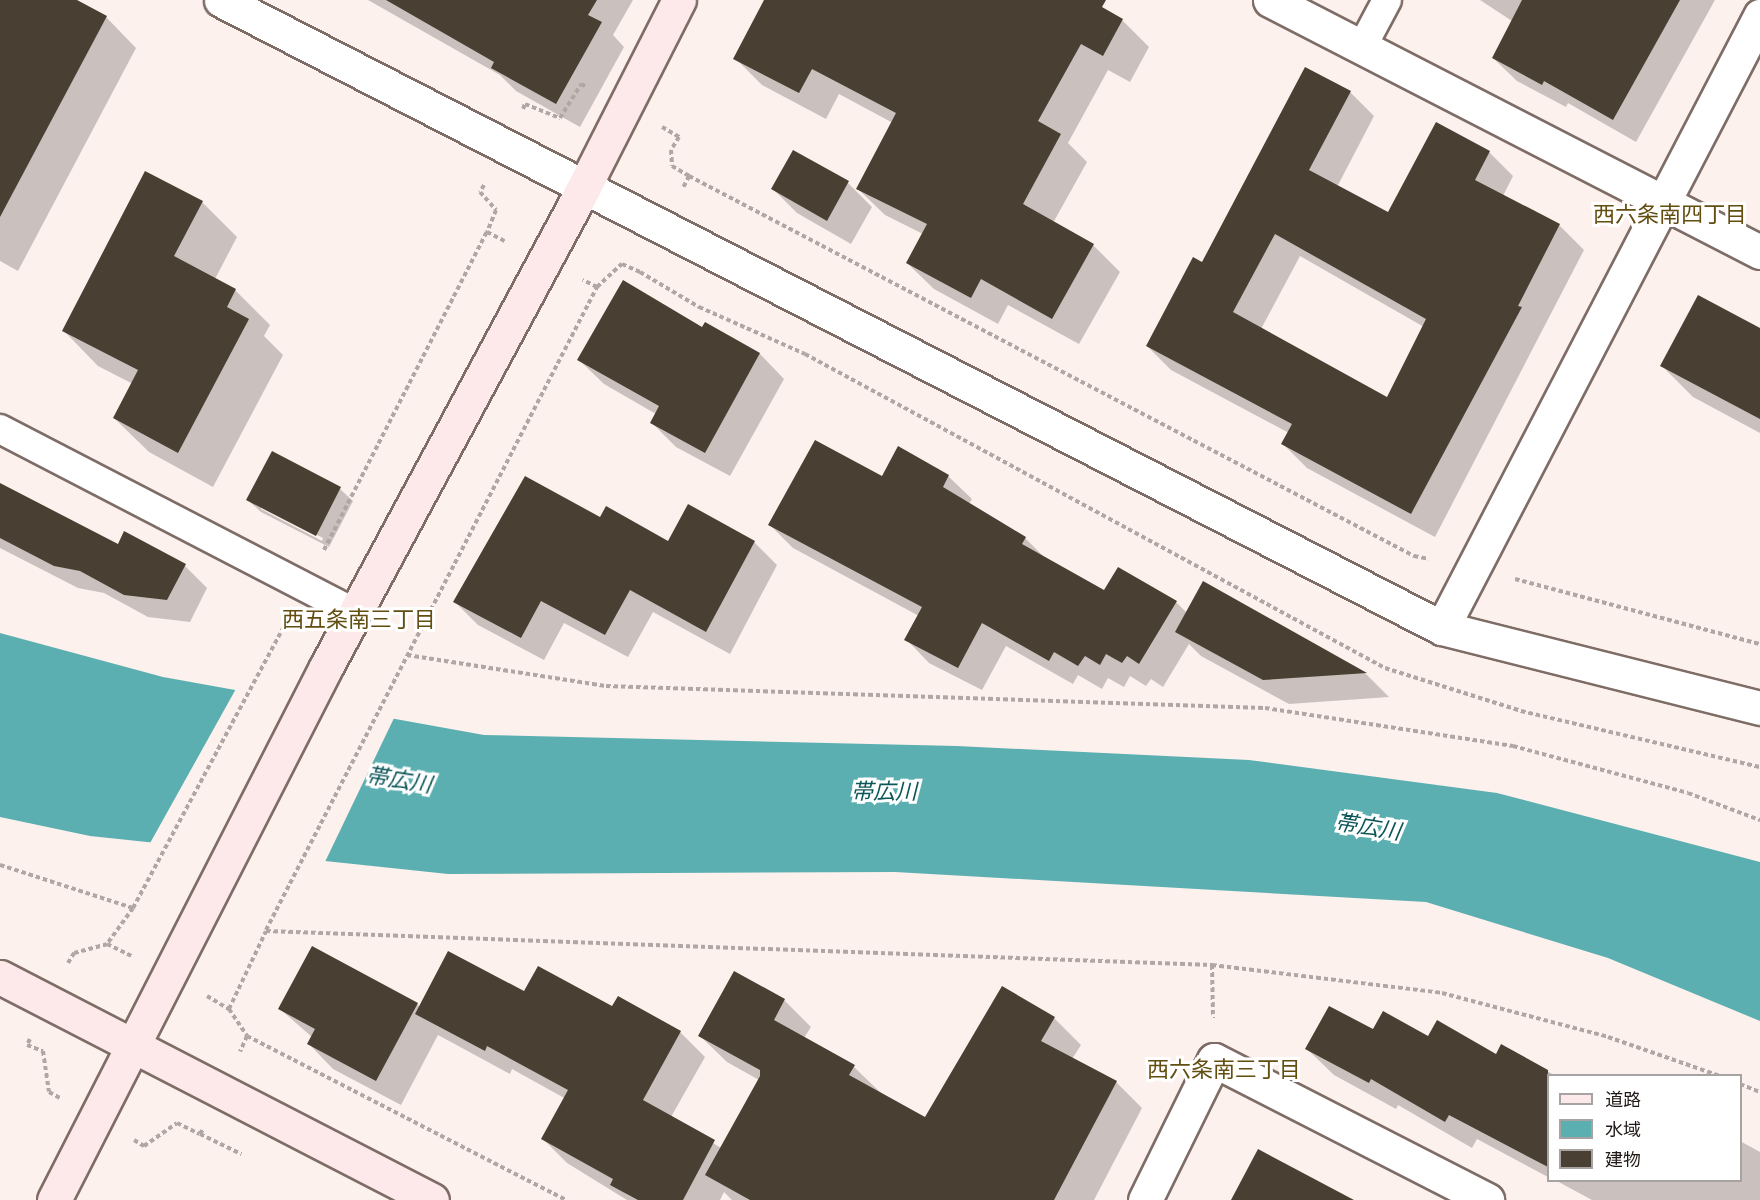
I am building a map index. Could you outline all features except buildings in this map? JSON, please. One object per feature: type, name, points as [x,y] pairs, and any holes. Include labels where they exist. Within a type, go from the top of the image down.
[{"type":"street","points":[[221,0],[583,189],[1442,628],[1760,708]]},
{"type":"street","points":[[54,1200],[326,668],[583,189],[679,0]]},
{"type":"street","points":[[1270,0],[1760,252]]},
{"type":"street","points":[[1442,628],[1760,16]]},
{"type":"street","points":[[0,977],[432,1200]]},
{"type":"street","points":[[1145,1200],[1214,1060],[1487,1200]]},
{"type":"lane","points":[[1362,47],[1387,0]]},
{"type":"lane","points":[[0,429],[355,613]]},
{"type":"path","points":[[689,176],[1414,556],[1473,568],[1760,644]]},
{"type":"path","points":[[407,655],[606,686],[1264,708],[1513,746],[1688,793],[1760,820]]},
{"type":"path","points":[[106,944],[133,908],[267,659]]},
{"type":"path","points":[[169,974],[229,1009],[280,901],[395,678]]},
{"type":"path","points":[[0,866],[133,908]]},
{"type":"path","points":[[266,931],[1212,964],[1442,993],[1608,1037],[1714,1074]]},
{"type":"path","points":[[1212,964],[1214,1060]]},
{"type":"path","points":[[247,1036],[566,1200]]},
{"type":"path","points":[[1742,1085],[1760,1092]]},
{"type":"water","name":"帯広川","points":[[0,633],[163,677],[484,735],[957,746],[1249,760],[1497,793],[1760,862],[1760,1021],[1608,958],[1426,902],[895,872],[448,874],[90,836],[0,817]]},
{"type":"pier","points":[[237,687],[395,716],[324,864],[149,845]]},
{"type":"district","name":"西六条南四丁目","points":[[1670,215]]},
{"type":"district","name":"西五条南三丁目","points":[[359,620]]},
{"type":"district","name":"西六条南三丁目","points":[[1224,1070]]}]
